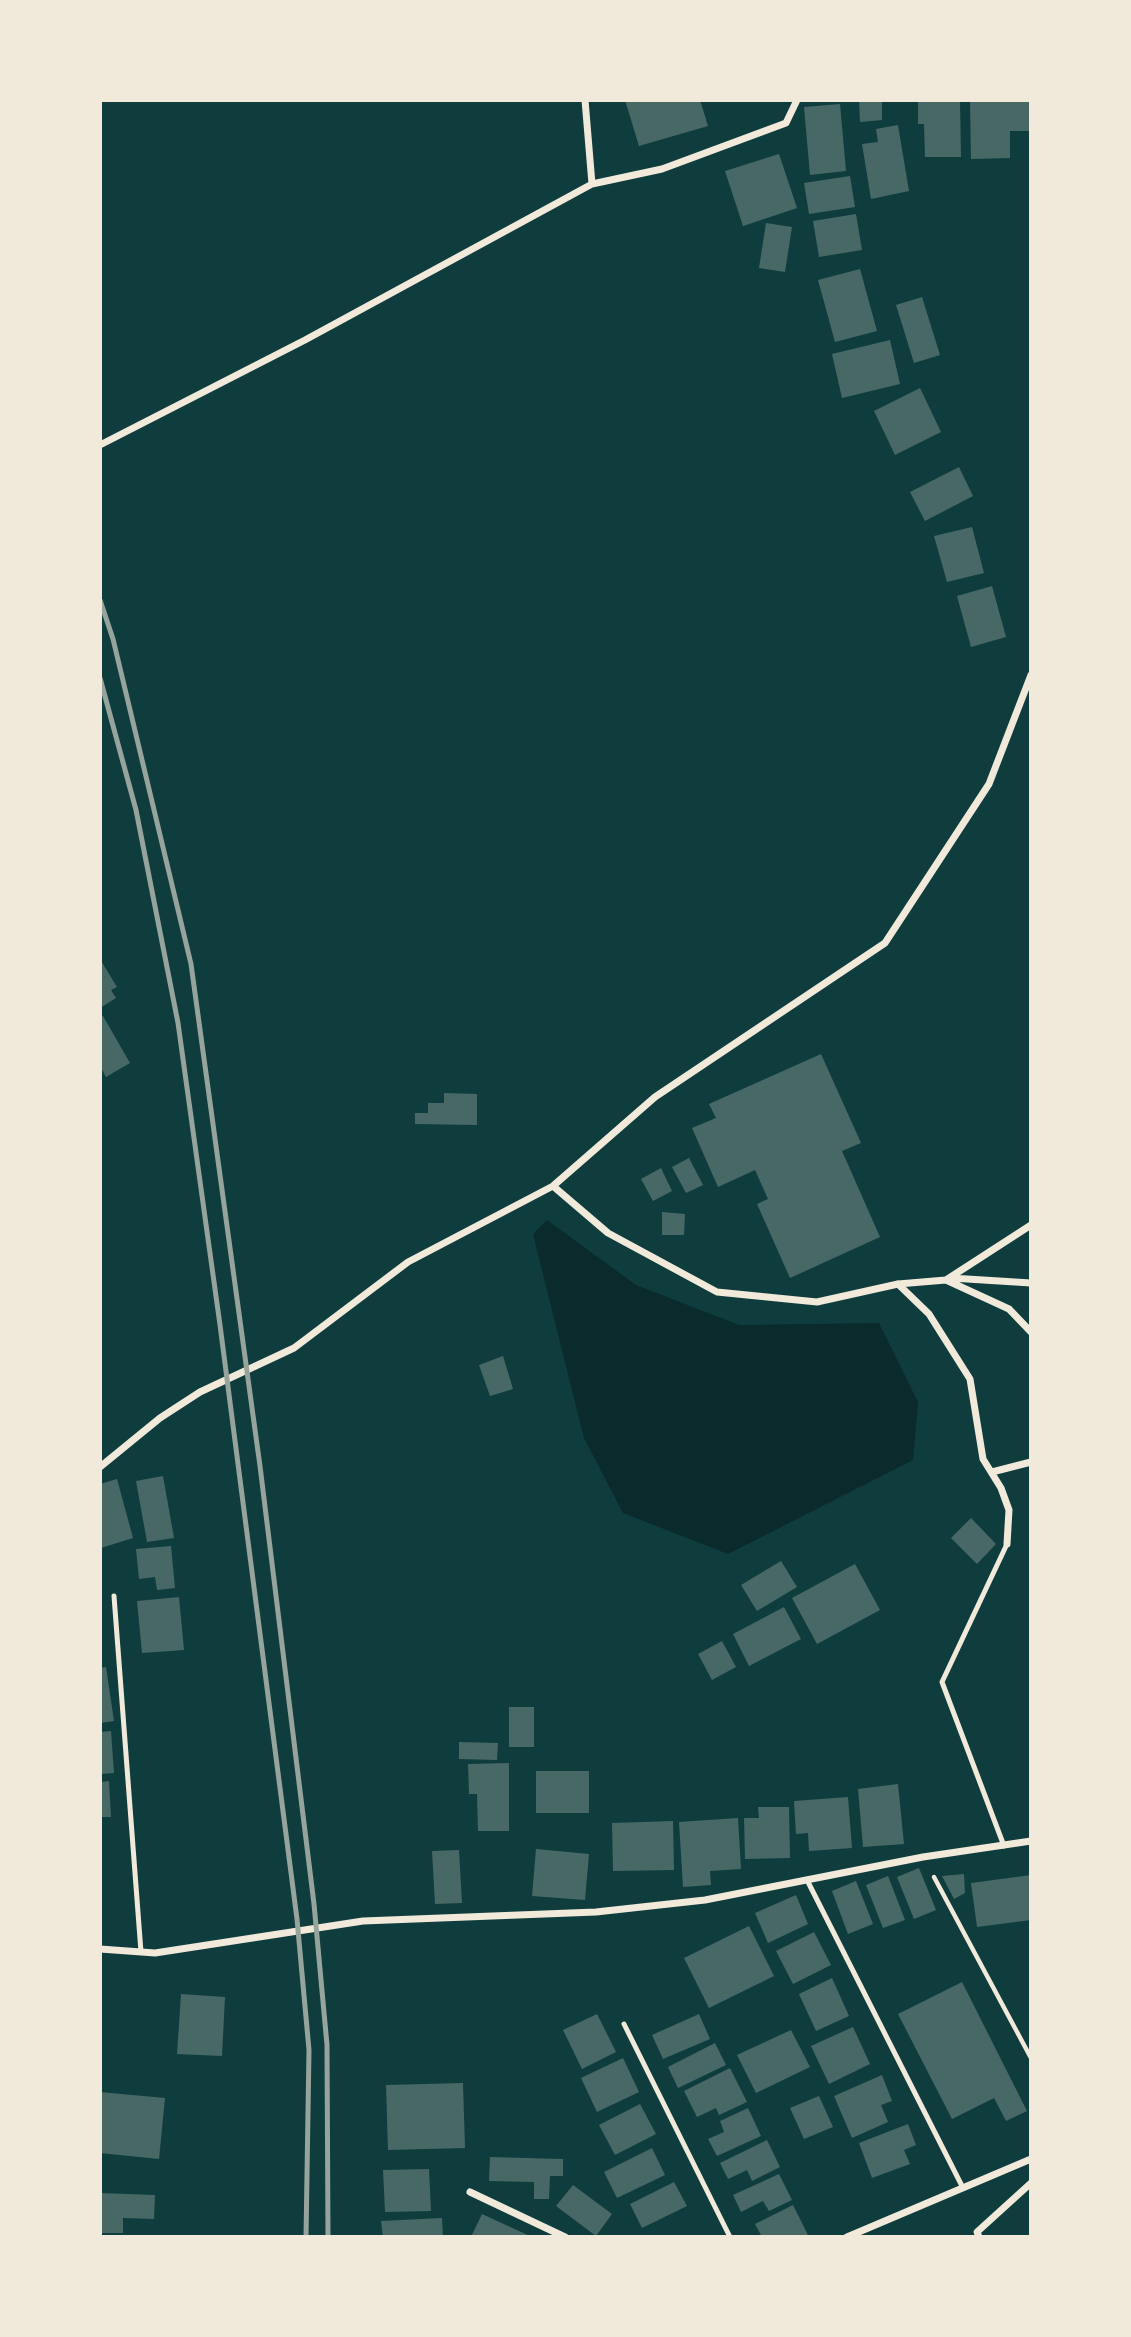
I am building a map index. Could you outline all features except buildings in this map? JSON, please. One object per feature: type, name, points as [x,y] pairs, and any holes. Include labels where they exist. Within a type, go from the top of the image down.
[{"type":"street","points":[[585,100],[592,184]]},
{"type":"street","points":[[100,445],[305,340],[592,184],[662,169],[786,123],[797,100]]},
{"type":"street","points":[[100,1466],[160,1418],[200,1392],[294,1348],[408,1262],[553,1186],[654,1097],[885,943],[989,784],[1031,675]]},
{"type":"street","points":[[553,1186],[608,1233],[717,1292],[817,1302],[898,1284],[948,1279],[1031,1283]]},
{"type":"street","points":[[948,1279],[1031,1225]]},
{"type":"street","points":[[948,1279],[1009,1309],[1031,1332]]},
{"type":"street","points":[[898,1284],[929,1314],[970,1379],[983,1459],[1001,1488],[1009,1510],[1007,1544]]},
{"type":"street","points":[[992,1472],[1031,1462]]},
{"type":"street","points":[[100,1949],[141,1952],[234,1942],[363,1921],[596,1912],[705,1900],[923,1857],[1031,1841]]},
{"type":"street","points":[[848,2237],[1031,2159]]},
{"type":"street","points":[[978,2237],[977,2232],[1031,2183]]},
{"type":"street","points":[[470,2192],[565,2237]]},
{"type":"lane","points":[[1004,1846],[942,1682],[1007,1544]]},
{"type":"lane","points":[[114,1596],[141,1952]]},
{"type":"lane","points":[[807,1880],[962,2188]]},
{"type":"lane","points":[[624,2024],[730,2237]]},
{"type":"path","points":[[923,1857],[1031,2058]]},
{"type":"water","points":[[547,1220],[636,1285],[739,1325],[879,1323],[918,1402],[913,1460],[728,1554],[623,1513],[584,1438],[533,1234]]},
{"type":"railway","points":[[100,600],[113,639],[191,964],[260,1466],[314,1904],[327,2045],[328,2237]]},
{"type":"railway","points":[[100,678],[136,810],[178,1023],[220,1325],[297,1919],[309,2050],[306,2237]]}]
